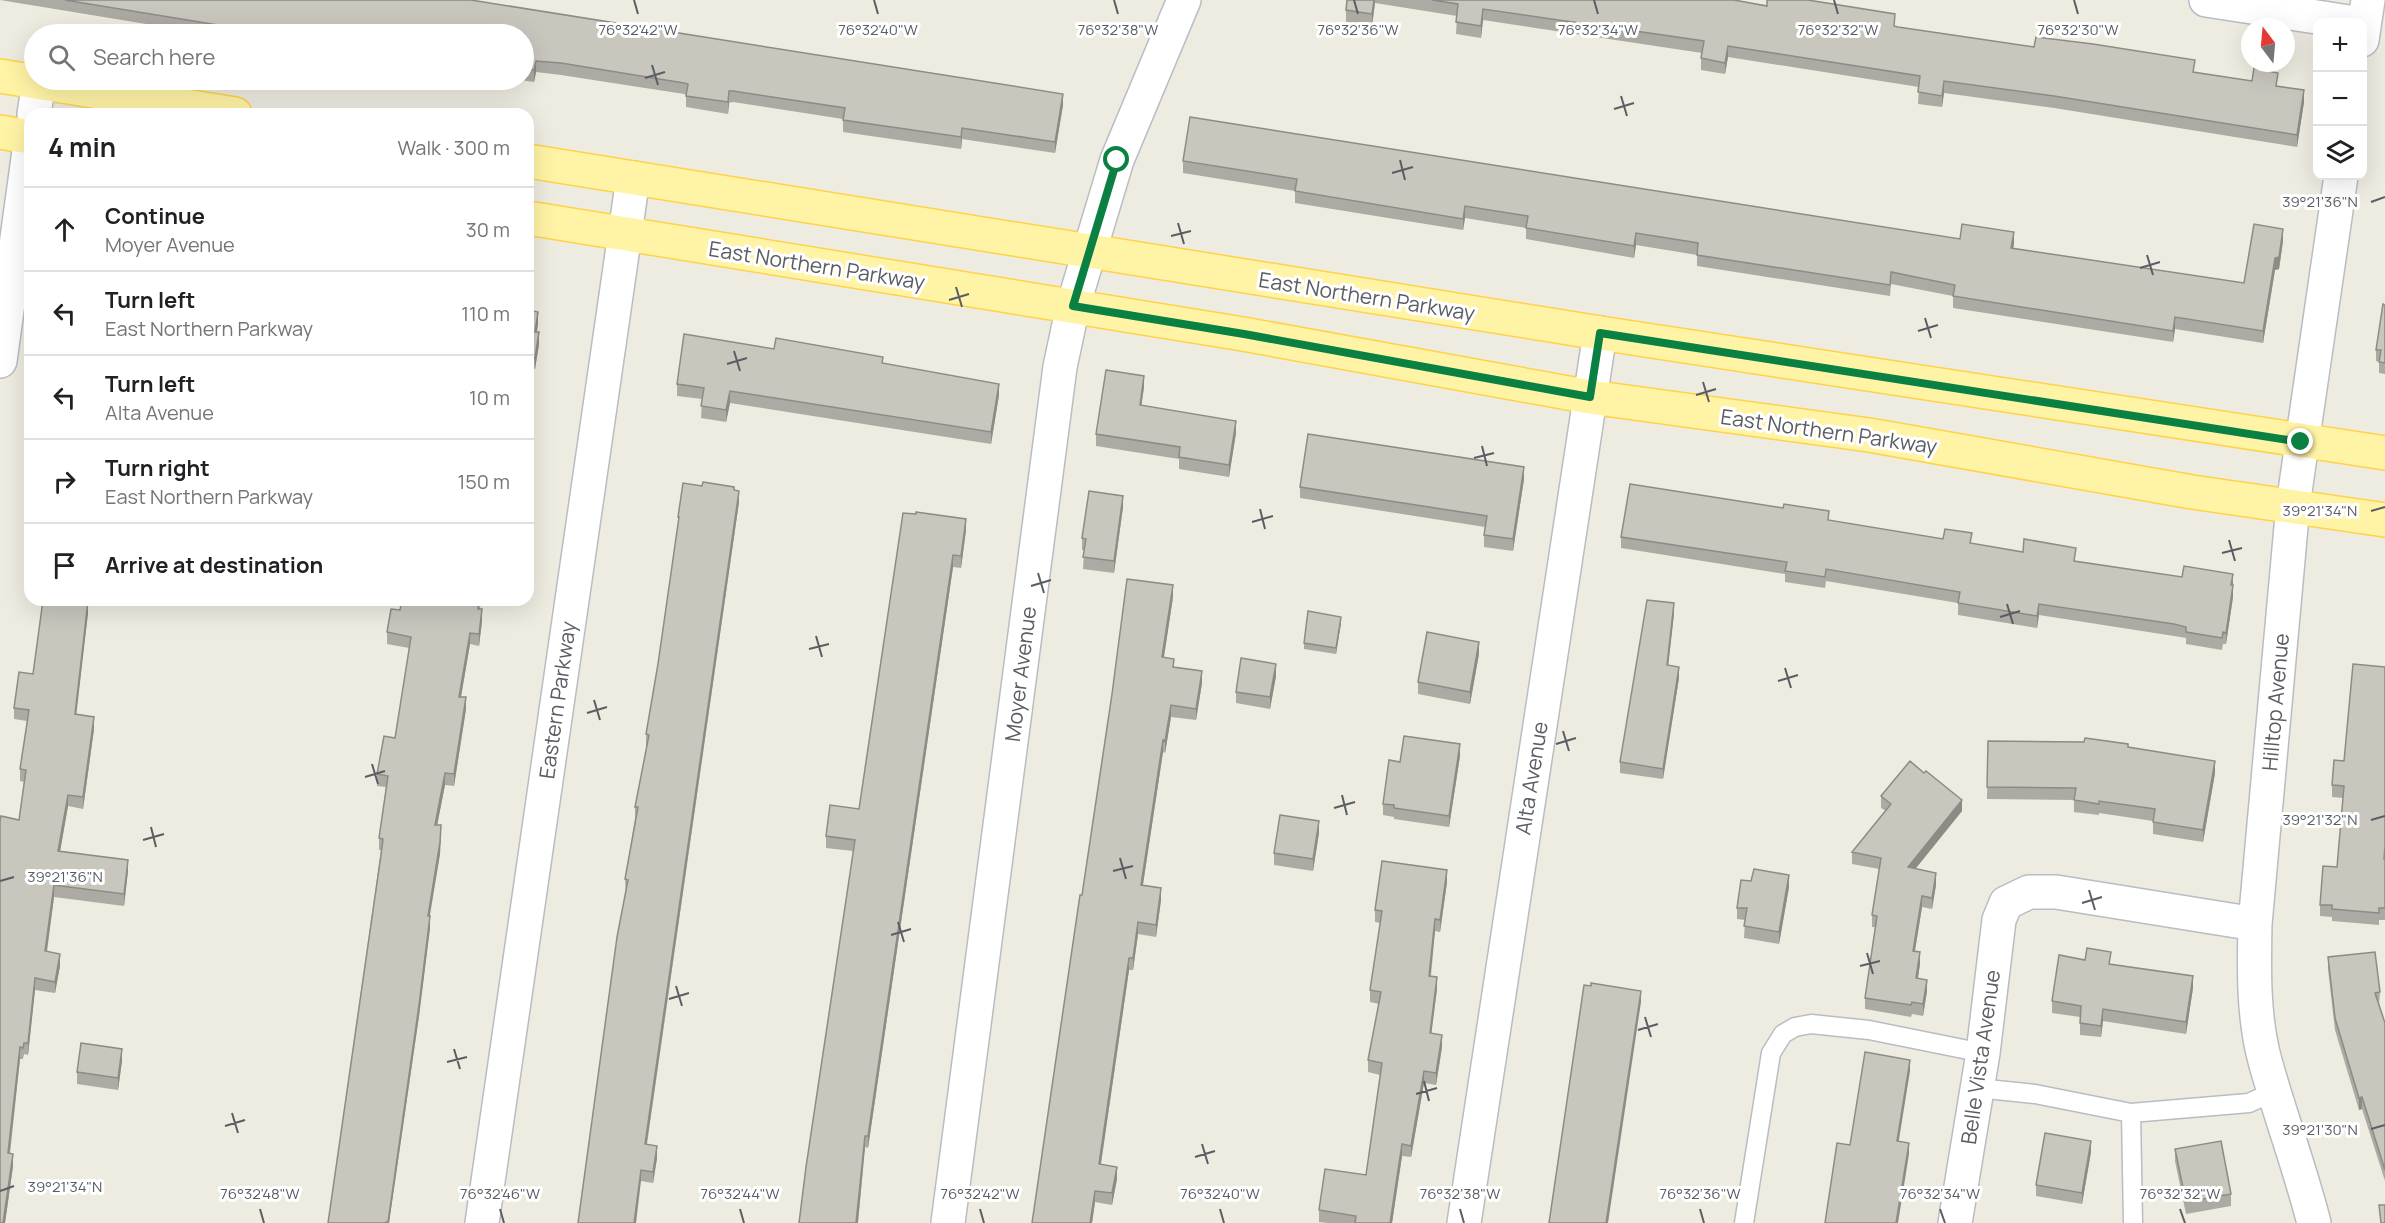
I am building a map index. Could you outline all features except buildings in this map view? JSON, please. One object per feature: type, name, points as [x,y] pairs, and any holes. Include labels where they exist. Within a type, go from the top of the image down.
[{"type":"main road","points":[[0,76],[37,98],[161,108]]},
{"type":"main road","points":[[0,132],[24,136]]},
{"type":"main road","name":"East Northern Parkway","points":[[534,162],[1600,333],[2301,442],[2385,453]]},
{"type":"main road","name":"East Northern Parkway","points":[[534,219],[1244,334],[1590,397],[1869,435],[2192,492],[2385,520]]},
{"type":"street","name":"Moyer Avenue","points":[[948,1223],[1060,367],[1073,306],[1117,160],[1184,0]]},
{"type":"street","points":[[2206,0],[2330,18]]},
{"type":"street","name":"Eastern Parkway","points":[[482,1223],[633,178]]},
{"type":"street","name":"Hilltop Avenue","points":[[2314,1223],[2264,1060],[2254,978],[2255,924],[2293,505],[2341,180]]},
{"type":"street","points":[[0,361],[24,187]]},
{"type":"street","name":"Alta Avenue","points":[[1464,1223],[1600,333]]},
{"type":"street","name":"Belle Vista Avenue","points":[[1955,1223],[1983,1053],[1999,920],[2006,903],[2029,892],[2056,892],[2255,924]]},
{"type":"lane","points":[[1744,1223],[1771,1053],[1783,1034],[1795,1027],[1811,1024],[1869,1030],[1983,1053]]},
{"type":"lane","points":[[1977,1088],[2035,1094],[2132,1113],[2249,1103],[2275,1091]]},
{"type":"lane","points":[[2132,1113],[2133,1223]]},
{"type":"route","points":[[1117,160],[1073,306],[1489,377],[1590,397],[1600,333],[2301,442]]}]
